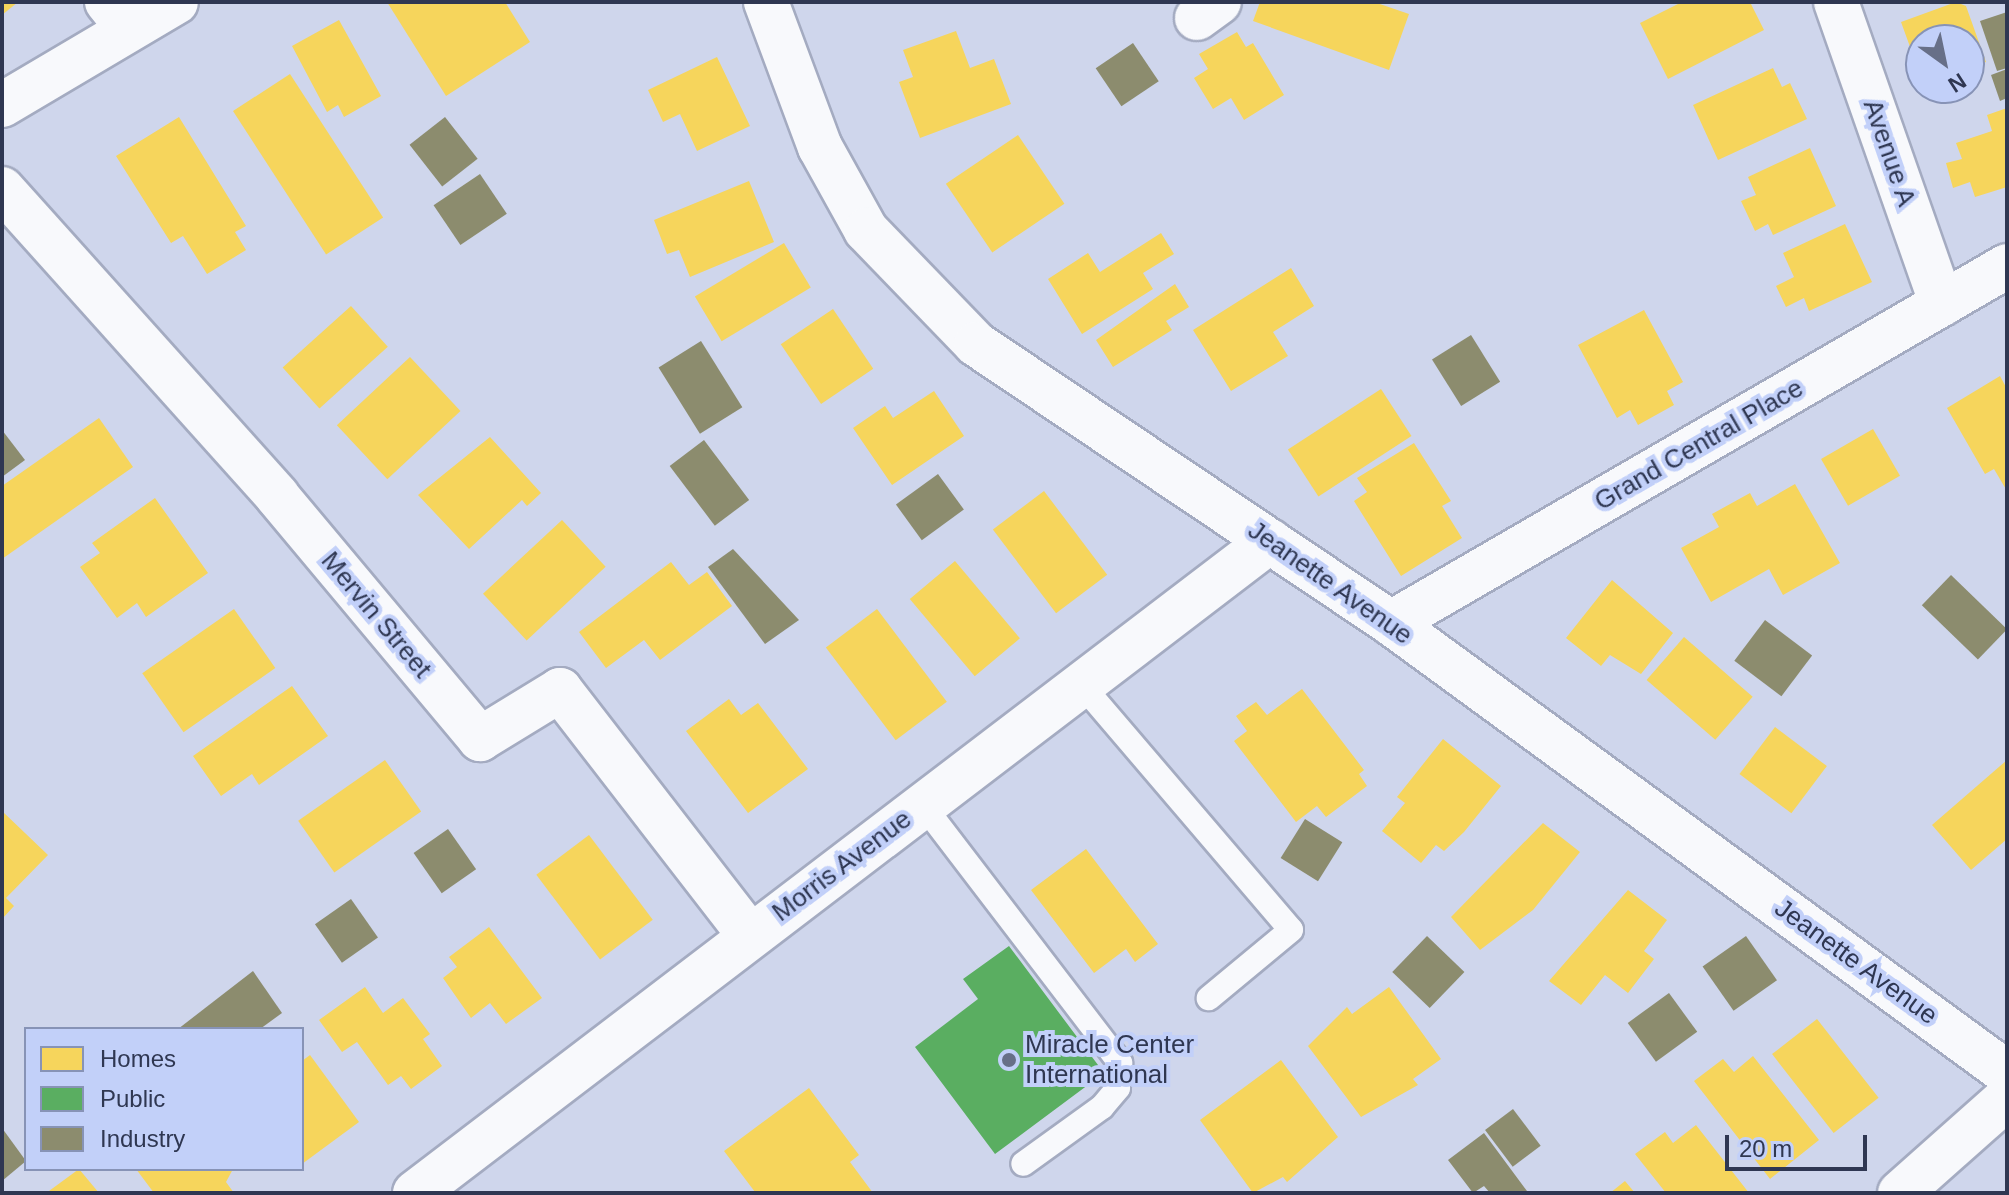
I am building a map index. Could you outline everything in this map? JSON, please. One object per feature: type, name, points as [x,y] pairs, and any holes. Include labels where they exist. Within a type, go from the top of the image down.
[{"type":"street","points":[[2,105],[118,15],[176,2]]},
{"type":"street","name":"Jeanette Avenue","points":[[766,2],[820,147],[866,230],[920,293],[976,344],[1391,623],[2007,1073]]},
{"type":"street","name":"Avenue A","points":[[1836,2],[1942,304]]},
{"type":"street","name":"Mervin Street","points":[[2,189],[277,496],[480,739],[560,690],[750,936]]},
{"type":"street","name":"Grand Central Place","points":[[1391,623],[2007,266]]},
{"type":"street","name":"Morris Avenue","points":[[415,1193],[1270,541]]},
{"type":"street","points":[[1900,1193],[2007,1098]]},
{"type":"lane","points":[[1081,684],[1291,930],[1209,998]]},
{"type":"lane","points":[[923,805],[1120,1063],[1118,1088],[1102,1107],[1023,1164]]},
{"type":"building: Homes","points":[[2,2],[18,2],[2,15]]},
{"type":"building: Homes","points":[[387,2],[505,2],[530,42],[446,96]]},
{"type":"building: Homes","points":[[1260,2],[1374,2],[1409,14],[1389,70],[1253,21]]},
{"type":"building: Homes","points":[[1682,2],[1750,2],[1764,30],[1668,79],[1640,23]]},
{"type":"building: Homes","points":[[1956,2],[1966,6],[1972,24],[1905,24],[1905,33],[1901,22]]},
{"type":"building: Homes","points":[[339,20],[381,96],[344,117],[338,105],[327,112],[292,46]]},
{"type":"building: Homes","points":[[956,31],[970,68],[994,59],[1011,104],[920,138],[899,82],[913,77],[903,50]]},
{"type":"building: Homes","points":[[1237,32],[1246,47],[1253,43],[1284,95],[1244,120],[1231,98],[1213,109],[1194,78],[1208,69],[1199,54]]},
{"type":"building: Homes","points":[[717,57],[750,126],[697,151],[680,114],[663,122],[648,90]]},
{"type":"building: Homes","points":[[1773,68],[1782,87],[1790,83],[1807,119],[1718,160],[1693,105]]},
{"type":"building: Homes","points":[[290,74],[383,217],[326,254],[233,111]]},
{"type":"building: Homes","points":[[2007,108],[2007,187],[1975,197],[1970,182],[1953,188],[1946,163],[1962,159],[1956,143],[1992,131],[1987,115]]},
{"type":"building: Homes","points":[[179,117],[246,226],[235,232],[246,250],[207,274],[183,236],[171,243],[116,156]]},
{"type":"building: Homes","points":[[1018,135],[1064,204],[992,252],[946,184]]},
{"type":"building: Homes","points":[[1810,148],[1836,206],[1773,235],[1768,224],[1755,231],[1741,201],[1756,195],[1748,177]]},
{"type":"building: Homes","points":[[749,181],[774,242],[690,277],[679,250],[667,254],[654,220]]},
{"type":"building: Homes","points":[[1845,224],[1872,282],[1809,311],[1804,298],[1786,307],[1776,286],[1794,277],[1783,253]]},
{"type":"building: Homes","points":[[1161,233],[1174,254],[1143,273],[1153,289],[1082,334],[1048,279],[1088,253],[1100,272]]},
{"type":"building: Homes","points":[[784,243],[811,288],[722,341],[695,297]]},
{"type":"building: Homes","points":[[1291,268],[1314,306],[1273,332],[1288,356],[1231,391],[1193,330]]},
{"type":"building: Homes","points":[[1175,284],[1189,307],[1166,321],[1172,330],[1113,367],[1096,340]]},
{"type":"building: Homes","points":[[351,306],[388,347],[319,408],[283,368]]},
{"type":"building: Homes","points":[[833,309],[873,369],[821,404],[781,344]]},
{"type":"building: Homes","points":[[1644,310],[1683,382],[1667,391],[1674,405],[1638,425],[1630,410],[1617,418],[1578,345]]},
{"type":"building: Homes","points":[[410,357],[460,411],[387,479],[337,425]]},
{"type":"building: Homes","points":[[2000,376],[2007,389],[2007,491],[1994,469],[1985,474],[1947,408]]},
{"type":"building: Homes","points":[[1381,389],[1411,436],[1318,496],[1288,449]]},
{"type":"building: Homes","points":[[934,391],[964,436],[892,485],[853,428],[885,406],[893,418]]},
{"type":"building: Homes","points":[[99,418],[133,467],[2,559],[2,486]]},
{"type":"building: Homes","points":[[1873,429],[1900,476],[1848,506],[1821,459]]},
{"type":"building: Homes","points":[[490,437],[541,493],[527,506],[522,500],[469,549],[418,495]]},
{"type":"building: Homes","points":[[1414,443],[1451,501],[1442,506],[1462,538],[1401,576],[1354,501],[1367,492],[1357,478]]},
{"type":"building: Homes","points":[[1795,484],[1840,563],[1783,595],[1769,569],[1711,602],[1681,548],[1719,527],[1712,514],[1750,493],[1757,506]]},
{"type":"building: Homes","points":[[1044,491],[1107,575],[1056,613],[993,530]]},
{"type":"building: Homes","points":[[155,498],[208,573],[146,617],[137,603],[117,618],[80,567],[100,553],[92,543]]},
{"type":"building: Homes","points":[[562,520],[606,567],[527,640],[483,594]]},
{"type":"building: Homes","points":[[955,561],[1020,638],[975,676],[910,599]]},
{"type":"building: Homes","points":[[671,562],[689,585],[707,572],[732,606],[660,660],[644,640],[606,668],[579,632]]},
{"type":"building: Homes","points":[[1612,580],[1673,633],[1641,674],[1610,655],[1601,666],[1566,638]]},
{"type":"building: Homes","points":[[234,609],[275,668],[184,732],[142,673]]},
{"type":"building: Homes","points":[[877,609],[947,702],[896,740],[826,648]]},
{"type":"building: Homes","points":[[1684,637],[1753,697],[1715,740],[1647,680]]},
{"type":"building: Homes","points":[[292,686],[328,736],[259,785],[252,774],[221,796],[193,756]]},
{"type":"building: Homes","points":[[1302,689],[1364,770],[1359,774],[1367,786],[1326,817],[1317,806],[1296,822],[1234,741],[1247,731],[1236,716],[1256,702],[1267,715]]},
{"type":"building: Homes","points":[[729,699],[741,715],[758,703],[808,769],[748,813],[686,731]]},
{"type":"building: Homes","points":[[1775,727],[1827,766],[1791,813],[1739,774]]},
{"type":"building: Homes","points":[[1443,739],[1501,786],[1464,832],[1444,851],[1436,845],[1421,863],[1382,831],[1405,803],[1397,797]]},
{"type":"building: Homes","points":[[385,760],[421,812],[334,872],[298,821]]},
{"type":"building: Homes","points":[[2007,760],[2007,839],[1971,870],[1932,825]]},
{"type":"building: Homes","points":[[2,811],[48,855],[6,898],[14,906],[2,919]]},
{"type":"building: Homes","points":[[1543,823],[1580,852],[1533,910],[1480,950],[1451,917]]},
{"type":"building: Homes","points":[[589,835],[653,920],[600,959],[536,875]]},
{"type":"building: Homes","points":[[1086,849],[1158,944],[1135,962],[1126,949],[1094,973],[1031,890]]},
{"type":"building: Homes","points":[[1628,890],[1667,920],[1644,951],[1654,959],[1628,993],[1605,975],[1581,1005],[1549,981]]},
{"type":"building: Homes","points":[[489,927],[542,998],[506,1024],[490,1003],[471,1018],[443,978],[457,967],[449,957]]},
{"type":"building: Homes","points":[[365,987],[383,1013],[403,998],[430,1034],[423,1039],[442,1066],[411,1089],[401,1076],[388,1085],[357,1042],[342,1052],[319,1020]]},
{"type":"building: Homes","points":[[1389,987],[1441,1059],[1413,1079],[1418,1085],[1361,1117],[1308,1046],[1347,1007],[1352,1014]]},
{"type":"building: Homes","points":[[1817,1019],[1879,1098],[1834,1133],[1772,1054]]},
{"type":"building: Homes","points":[[310,1055],[359,1122],[304,1163],[304,1060]]},
{"type":"building: Homes","points":[[1753,1056],[1819,1140],[1770,1179],[1694,1081],[1723,1059],[1734,1072]]},
{"type":"building: Homes","points":[[1281,1060],[1338,1137],[1287,1182],[1283,1177],[1253,1193],[1200,1120]]},
{"type":"building: Homes","points":[[809,1088],[859,1155],[850,1162],[873,1193],[755,1192],[724,1151]]},
{"type":"building: Homes","points":[[1696,1125],[1749,1193],[1666,1193],[1635,1154],[1665,1132],[1673,1143]]},
{"type":"building: Homes","points":[[81,1171],[99,1193],[51,1193],[49,1191]]},
{"type":"building: Homes","points":[[138,1171],[232,1171],[226,1182],[234,1193],[154,1193]]},
{"type":"building: Homes","points":[[1625,1181],[1635,1193],[1610,1193]]},
{"type":"building: Public","name":"Miracle Center International","points":[[1009,946],[1104,1073],[995,1154],[915,1047],[978,999],[963,979]]},
{"type":"building: Industry","points":[[2007,12],[2007,68],[1997,71],[1985,36],[1985,24],[1980,21]]},
{"type":"building: Industry","points":[[1133,43],[1159,81],[1121,106],[1096,68]]},
{"type":"building: Industry","points":[[2007,69],[2007,98],[2000,101],[1991,75]]},
{"type":"building: Industry","points":[[445,117],[478,159],[442,186],[410,145]]},
{"type":"building: Industry","points":[[480,174],[507,214],[460,245],[434,205]]},
{"type":"building: Industry","points":[[1471,335],[1500,382],[1461,406],[1432,359]]},
{"type":"building: Industry","points":[[701,341],[742,407],[700,434],[659,367]]},
{"type":"building: Industry","points":[[2,430],[25,460],[2,477]]},
{"type":"building: Industry","points":[[704,440],[749,500],[715,526],[670,466]]},
{"type":"building: Industry","points":[[938,474],[964,510],[922,540],[896,505]]},
{"type":"building: Industry","points":[[733,549],[799,620],[765,644],[708,567]]},
{"type":"building: Industry","points":[[1951,575],[2007,629],[1978,659],[1922,605]]},
{"type":"building: Industry","points":[[1765,620],[1812,656],[1781,696],[1734,661]]},
{"type":"building: Industry","points":[[1305,819],[1342,842],[1318,881],[1281,858]]},
{"type":"building: Industry","points":[[448,829],[476,869],[442,893],[414,853]]},
{"type":"building: Industry","points":[[351,899],[378,938],[342,963],[315,924]]},
{"type":"building: Industry","points":[[1427,936],[1464,972],[1430,1008],[1392,972]]},
{"type":"building: Industry","points":[[1746,936],[1777,980],[1734,1011],[1703,966]]},
{"type":"building: Industry","points":[[253,971],[282,1013],[263,1027],[181,1027]]},
{"type":"building: Industry","points":[[1669,993],[1697,1032],[1656,1062],[1628,1023]]},
{"type":"building: Industry","points":[[1513,1109],[1541,1146],[1513,1167],[1485,1130]]},
{"type":"building: Industry","points":[[2,1128],[24,1163],[2,1181]]},
{"type":"building: Industry","points":[[1484,1133],[1527,1191],[1490,1193],[1484,1186],[1473,1193],[1448,1160]]},
{"type":"place","name":"Miracle Center International","points":[[1009,1060]]}]
